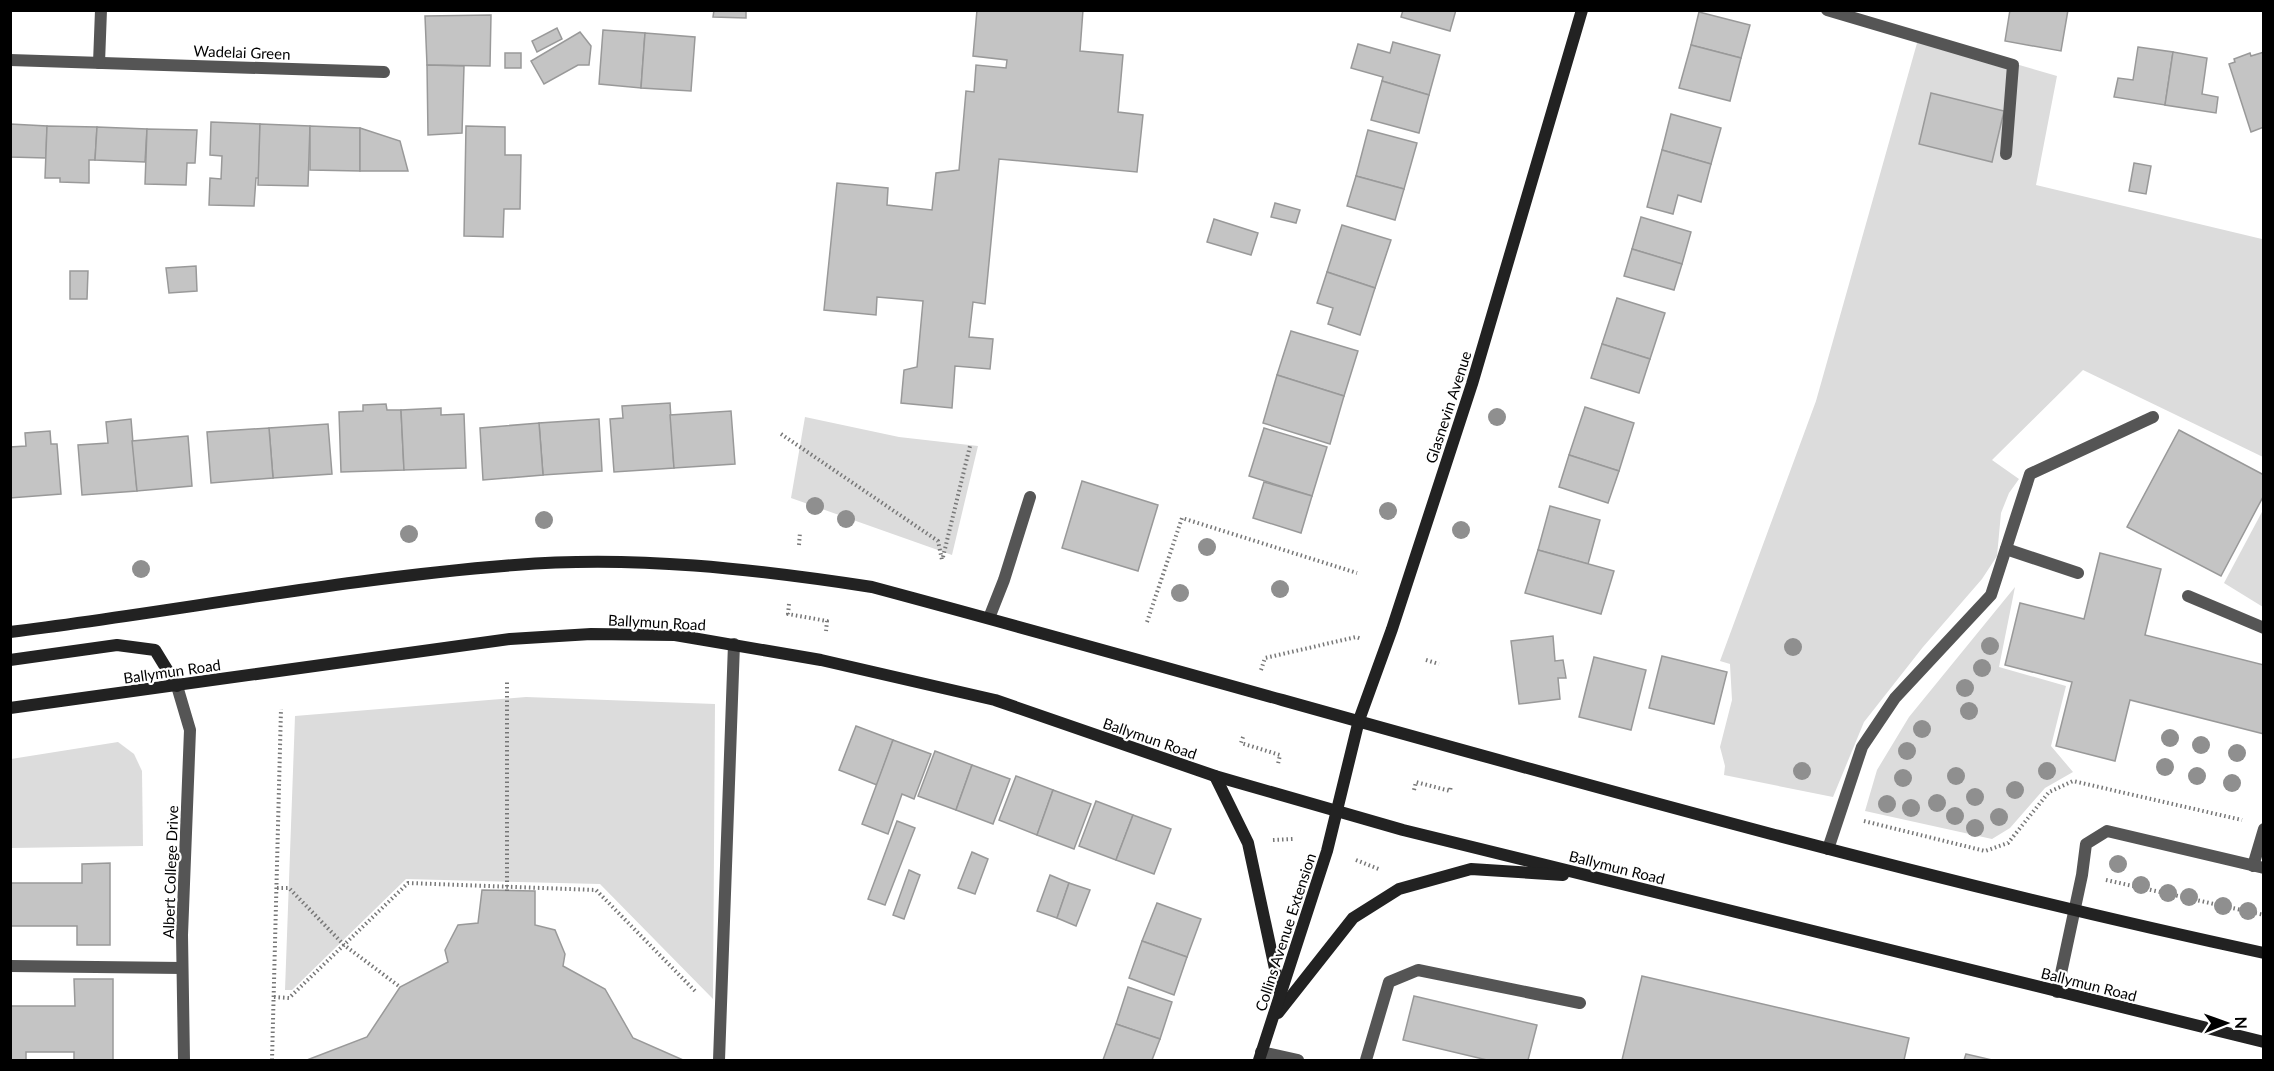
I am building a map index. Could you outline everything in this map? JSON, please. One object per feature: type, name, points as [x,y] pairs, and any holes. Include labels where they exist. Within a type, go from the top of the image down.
[{"type":"main road","name":"Glasnevin Avenue","points":[[1338,811],[1359,720],[1392,629],[1472,384],[1582,10]]},
{"type":"main road","points":[[10,632],[370,581],[505,566],[633,563],[753,569],[872,587],[1828,849],[2074,912],[2264,953]]},
{"type":"main road","name":"Ballymun Road","points":[[10,708],[510,639],[591,634],[675,635],[821,660],[995,700],[1215,776],[1338,811],[2264,1042]]},
{"type":"main road","points":[[10,660],[117,645],[154,650],[177,686]]},
{"type":"main road","points":[[1215,776],[1248,843],[1281,993]]},
{"type":"main road","name":"Collins Avenue Extension","points":[[1260,1056],[1338,811]]},
{"type":"main road","points":[[1272,1020],[1353,918],[1399,889],[1471,869],[1594,876]]},
{"type":"street","points":[[99,63],[101,10]]},
{"type":"street","points":[[1827,10],[2013,64],[2006,154]]},
{"type":"street","name":"Wadelai Green","points":[[10,60],[384,72]]},
{"type":"street","points":[[1828,849],[1862,747],[1895,698],[1991,596],[2030,474],[2153,417]]},
{"type":"street","points":[[988,618],[1030,497]]},
{"type":"street","points":[[2006,549],[2078,573]]},
{"type":"street","points":[[2188,596],[2264,628]]},
{"type":"street","points":[[719,1060],[734,644]]},
{"type":"street","name":"Albert College Drive","points":[[177,686],[190,730],[182,969],[183,1060]]},
{"type":"street","points":[[2057,992],[2082,875],[2085,844],[2107,831],[2258,867],[2264,829]]},
{"type":"street","points":[[10,966],[182,969]]},
{"type":"street","points":[[1366,1060],[1389,982],[1418,970],[1580,1003]]},
{"type":"street","points":[[1260,1056],[1298,1060]]},
{"type":"path","points":[[781,434],[938,541],[942,560],[969,446]]},
{"type":"path","points":[[1147,622],[1182,518],[1357,573]]},
{"type":"path","points":[[799,544],[800,532]]},
{"type":"path","points":[[789,604],[788,614],[827,621],[826,631]]},
{"type":"path","points":[[1262,670],[1265,658],[1356,637]]},
{"type":"path","points":[[1426,660],[1439,664]]},
{"type":"path","points":[[507,682],[507,889]]},
{"type":"path","points":[[272,1060],[281,709]]},
{"type":"path","points":[[1243,737],[1241,743],[1280,755],[1278,764]]},
{"type":"path","points":[[1857,819],[1985,851],[2008,843],[2049,792],[2073,781],[2246,821]]},
{"type":"path","points":[[1414,790],[1416,783],[1450,791],[1451,786]]},
{"type":"path","points":[[1356,860],[1390,874]]},
{"type":"path","points":[[2082,875],[2264,915]]},
{"type":"path","points":[[274,998],[289,998],[408,882],[507,889],[596,890],[713,1010],[722,1011]]},
{"type":"path","points":[[277,888],[289,888],[344,945],[400,987]]},
{"type":"shaded area","points":[[1919,36],[2057,76],[2036,185],[2262,239],[2263,236],[2263,457],[2083,370],[1992,460],[2019,479],[2009,493],[2001,513],[1997,556],[1982,579],[1923,647],[1864,722],[1833,797],[1724,775],[1725,766],[1720,747],[1732,700],[1730,664],[1720,661],[1816,401]]},
{"type":"shaded area","points":[[805,417],[899,437],[978,446],[952,555],[791,498]]},
{"type":"shaded area","points":[[2263,510],[2263,607],[2224,583]]},
{"type":"shaded area","points":[[2015,587],[1999,667],[2066,686],[2051,746],[2073,772],[2045,788],[2010,828],[1992,839],[1865,811],[1877,770],[1909,717]]},
{"type":"shaded area","points":[[526,697],[715,704],[713,999],[600,884],[406,879],[292,990],[285,990],[295,716]]},
{"type":"shaded area","points":[[118,742],[134,754],[142,771],[143,846],[11,848],[11,759]]},
{"type":"building","points":[[714,10],[746,10],[746,18],[713,17]]},
{"type":"building","points":[[977,10],[1083,10],[1080,51],[1123,55],[1118,112],[1143,115],[1137,172],[999,159],[985,304],[973,302],[969,337],[993,339],[990,369],[955,366],[952,408],[901,403],[904,370],[917,367],[923,301],[877,297],[876,315],[824,310],[837,183],[888,188],[887,205],[932,210],[936,173],[959,170],[966,91],[974,92],[976,65],[1006,68],[1007,60],[973,56]]},
{"type":"building","points":[[1403,10],[1456,10],[1450,31],[1401,17]]},
{"type":"building","points":[[2010,10],[2068,10],[2061,51],[2005,41]]},
{"type":"building","points":[[1699,12],[1750,25],[1741,58],[1691,45]]},
{"type":"building","points":[[491,15],[490,66],[427,65],[425,16]]},
{"type":"building","points":[[557,28],[562,39],[537,52],[532,41]]},
{"type":"building","points":[[603,30],[645,33],[641,88],[599,84]]},
{"type":"building","points":[[580,32],[591,46],[589,65],[578,65],[544,84],[531,61]]},
{"type":"building","points":[[645,33],[695,37],[691,91],[641,88]]},
{"type":"building","points":[[1393,42],[1440,55],[1429,95],[1382,81],[1383,77],[1351,68],[1358,44],[1390,53]]},
{"type":"building","points":[[1691,45],[1741,58],[1730,101],[1679,88]]},
{"type":"building","points":[[2138,47],[2173,52],[2165,105],[2114,97],[2118,78],[2133,80]]},
{"type":"building","points":[[2173,52],[2207,58],[2202,94],[2218,97],[2216,113],[2165,105]]},
{"type":"building","points":[[2264,52],[2264,127],[2251,132],[2229,64],[2235,62],[2234,59],[2250,53],[2251,56]]},
{"type":"building","points":[[505,53],[521,53],[521,68],[505,68]]},
{"type":"building","points":[[427,65],[464,66],[462,133],[428,135]]},
{"type":"building","points":[[1382,81],[1429,95],[1419,133],[1371,120]]},
{"type":"building","points":[[1931,93],[2004,111],[1992,162],[1919,144]]},
{"type":"building","points":[[1671,114],[1721,128],[1711,164],[1662,150]]},
{"type":"building","points":[[211,122],[260,124],[259,178],[256,178],[254,206],[209,205],[210,178],[221,179],[222,156],[210,155]]},
{"type":"building","points":[[10,124],[47,126],[46,158],[10,157]]},
{"type":"building","points":[[260,124],[310,126],[308,186],[258,185]]},
{"type":"building","points":[[47,126],[97,127],[95,160],[89,160],[89,183],[60,182],[60,178],[45,178]]},
{"type":"building","points":[[310,126],[360,128],[360,171],[310,170]]},
{"type":"building","points":[[466,126],[505,127],[505,155],[521,155],[520,209],[504,209],[503,237],[464,236]]},
{"type":"building","points":[[97,127],[147,129],[145,162],[95,160]]},
{"type":"building","points":[[360,128],[400,141],[408,171],[360,171]]},
{"type":"building","points":[[147,129],[197,130],[195,163],[187,163],[186,185],[145,184]]},
{"type":"building","points":[[1368,130],[1417,143],[1404,189],[1356,176]]},
{"type":"building","points":[[1662,150],[1711,164],[1701,202],[1678,195],[1673,214],[1647,207]]},
{"type":"building","points":[[2134,163],[2151,166],[2146,194],[2129,191]]},
{"type":"building","points":[[1356,176],[1404,189],[1395,220],[1347,206]]},
{"type":"building","points":[[1275,203],[1300,210],[1296,223],[1271,217]]},
{"type":"building","points":[[1641,217],[1691,232],[1682,264],[1632,249]]},
{"type":"building","points":[[1214,219],[1258,233],[1251,255],[1207,242]]},
{"type":"building","points":[[1342,225],[1391,240],[1375,288],[1327,272]]},
{"type":"building","points":[[1632,249],[1682,264],[1674,290],[1624,276]]},
{"type":"building","points":[[196,266],[197,291],[169,293],[166,268]]},
{"type":"building","points":[[70,271],[88,271],[87,299],[70,299]]},
{"type":"building","points":[[1327,272],[1375,288],[1360,335],[1328,324],[1333,308],[1317,303]]},
{"type":"building","points":[[1617,298],[1665,313],[1650,359],[1602,344]]},
{"type":"building","points":[[1291,331],[1358,351],[1344,396],[1277,375]]},
{"type":"building","points":[[1602,344],[1650,359],[1639,393],[1591,378]]},
{"type":"building","points":[[1277,375],[1344,396],[1330,444],[1263,423]]},
{"type":"building","points":[[670,403],[674,468],[614,472],[610,419],[623,418],[622,406]]},
{"type":"building","points":[[386,404],[387,410],[401,410],[404,470],[341,472],[339,412],[363,411],[363,405]]},
{"type":"building","points":[[1585,407],[1634,423],[1619,471],[1569,455]]},
{"type":"building","points":[[441,408],[441,415],[464,414],[466,468],[404,470],[401,410]]},
{"type":"building","points":[[731,411],[735,464],[674,468],[670,415]]},
{"type":"building","points":[[131,419],[137,491],[82,495],[78,445],[108,443],[106,422]]},
{"type":"building","points":[[599,419],[602,471],[543,475],[539,423]]},
{"type":"building","points":[[539,423],[543,475],[483,480],[480,428]]},
{"type":"building","points":[[328,424],[332,474],[273,478],[269,428]]},
{"type":"building","points":[[269,428],[273,478],[211,483],[207,432]]},
{"type":"building","points":[[1264,428],[1327,447],[1312,496],[1249,476]]},
{"type":"building","points":[[2179,430],[2264,475],[2264,495],[2221,576],[2127,527]]},
{"type":"building","points":[[50,431],[51,444],[57,444],[61,494],[10,498],[10,447],[26,446],[25,433]]},
{"type":"building","points":[[188,436],[192,486],[137,491],[132,441]]},
{"type":"building","points":[[1569,455],[1619,471],[1608,503],[1559,487]]},
{"type":"building","points":[[1082,481],[1158,505],[1138,571],[1062,548]]},
{"type":"building","points":[[1264,482],[1312,496],[1301,533],[1253,518]]},
{"type":"building","points":[[1550,506],[1600,520],[1588,564],[1538,550]]},
{"type":"building","points":[[1538,550],[1614,571],[1601,614],[1525,593]]},
{"type":"building","points":[[2100,553],[2161,569],[2145,635],[2264,665],[2264,734],[2130,700],[2115,761],[2056,746],[2072,682],[2005,665],[2020,603],[2084,619]]},
{"type":"building","points":[[1553,636],[1555,661],[1563,660],[1566,678],[1558,678],[1560,699],[1519,704],[1511,641]]},
{"type":"building","points":[[1662,656],[1727,672],[1714,724],[1649,708]]},
{"type":"building","points":[[1594,657],[1646,670],[1631,730],[1579,717]]},
{"type":"building","points":[[856,726],[893,740],[877,785],[839,770]]},
{"type":"building","points":[[893,740],[931,754],[914,799],[902,794],[888,834],[862,824]]},
{"type":"building","points":[[935,751],[972,765],[956,810],[918,796]]},
{"type":"building","points":[[972,765],[1010,779],[993,824],[956,810]]},
{"type":"building","points":[[1016,776],[1053,790],[1037,835],[999,820]]},
{"type":"building","points":[[1053,790],[1091,804],[1074,849],[1037,835]]},
{"type":"building","points":[[1096,801],[1133,815],[1116,860],[1079,846]]},
{"type":"building","points":[[1133,815],[1171,829],[1154,874],[1116,860]]},
{"type":"building","points":[[897,821],[915,828],[885,905],[868,899]]},
{"type":"building","points":[[972,852],[988,859],[975,894],[958,888]]},
{"type":"building","points":[[110,863],[110,945],[77,945],[77,926],[10,926],[10,883],[82,883],[82,864]]},
{"type":"building","points":[[909,870],[920,875],[904,919],[893,915]]},
{"type":"building","points":[[1050,875],[1069,883],[1057,918],[1037,911]]},
{"type":"building","points":[[1069,883],[1090,890],[1076,926],[1057,918]]},
{"type":"building","points":[[482,890],[535,891],[535,925],[555,930],[565,954],[563,966],[605,989],[633,1038],[683,1060],[307,1060],[367,1037],[400,987],[448,962],[445,950],[458,925],[478,923]]},
{"type":"building","points":[[1157,903],[1201,919],[1187,957],[1142,941]]},
{"type":"building","points":[[1142,941],[1187,957],[1174,995],[1129,978]]},
{"type":"building","points":[[1642,976],[1909,1038],[1904,1060],[1622,1060]]},
{"type":"building","points":[[74,979],[113,979],[113,1060],[74,1060],[74,1052],[26,1052],[26,1060],[10,1060],[10,1006],[75,1006]]},
{"type":"building","points":[[1128,987],[1172,1002],[1160,1039],[1116,1024]]},
{"type":"building","points":[[1414,996],[1537,1025],[1528,1060],[1487,1060],[1403,1040]]},
{"type":"building","points":[[1116,1024],[1160,1039],[1152,1060],[1103,1060]]},
{"type":"building","points":[[1966,1054],[1992,1060],[1964,1060]]}]
